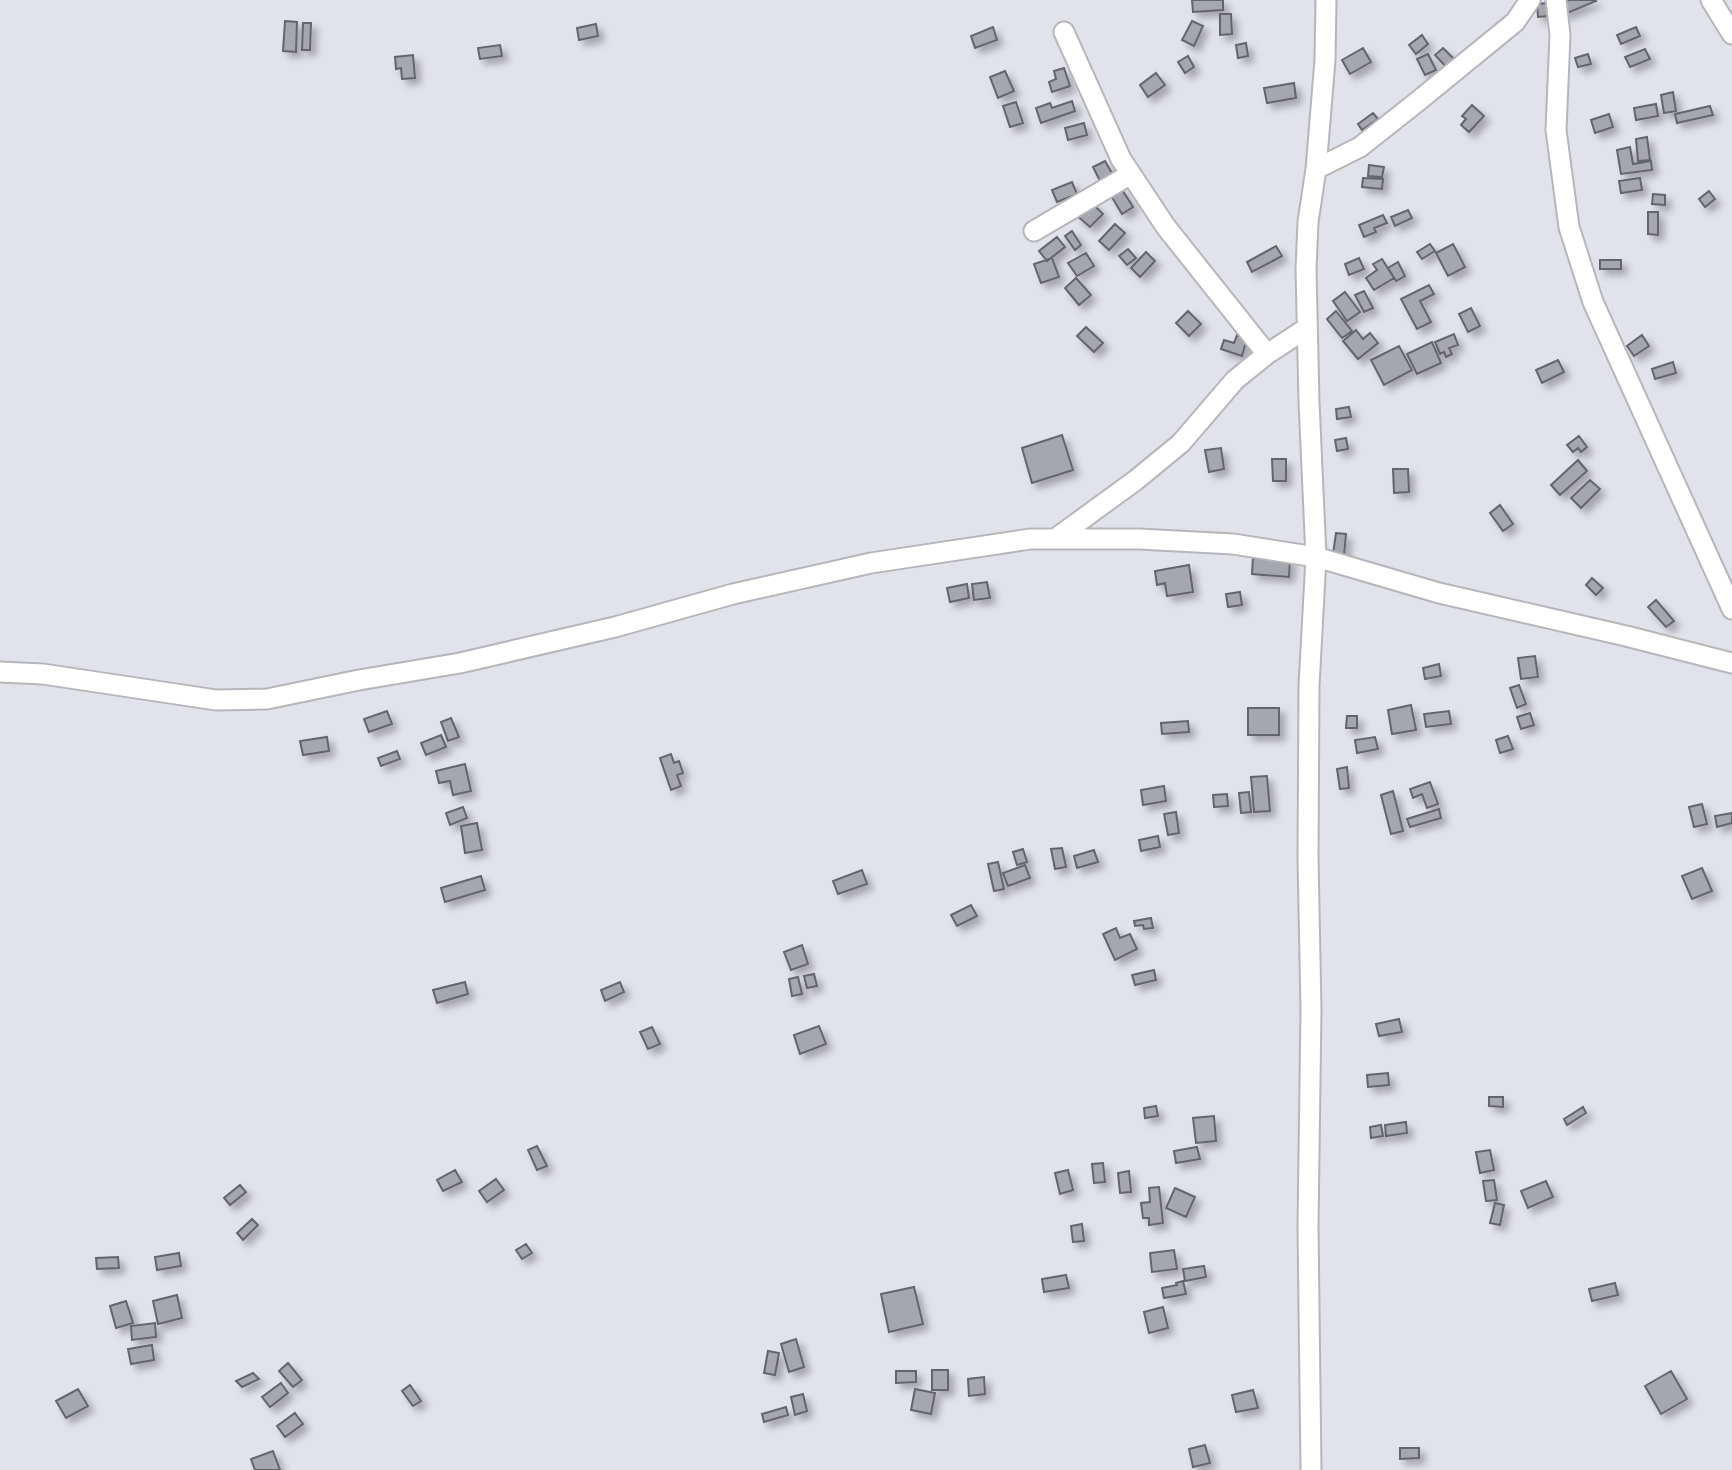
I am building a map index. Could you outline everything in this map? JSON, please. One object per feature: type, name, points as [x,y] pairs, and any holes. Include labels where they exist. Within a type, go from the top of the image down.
[{"type":"street","points":[[1316,169],[1360,147],[1418,102],[1515,22],[1531,0]]},
{"type":"street","points":[[1556,0],[1560,35],[1556,130],[1569,227],[1593,302],[1732,608]]},
{"type":"street","points":[[1711,0],[1732,34]]},
{"type":"street","points":[[1311,1470],[1308,1226],[1311,1010],[1308,844],[1309,686],[1316,557],[1306,269],[1308,222],[1316,169],[1330,2]]},
{"type":"street","points":[[1064,32],[1121,159],[1175,237],[1267,354]]},
{"type":"street","points":[[1034,231],[1131,174]]},
{"type":"street","points":[[1055,540],[1181,443],[1235,380],[1267,354],[1307,328]]},
{"type":"street","points":[[0,672],[43,674],[216,700],[267,699],[460,663],[615,627],[733,594],[871,563],[1030,539],[1139,539],[1233,544],[1316,557],[1439,593],[1732,663]]},
{"type":"building","points":[[1192,0],[1223,0],[1223,10],[1193,12]]},
{"type":"building","points":[[1569,0],[1596,1],[1565,14],[1561,3]]},
{"type":"building","points":[[1560,2],[1560,15],[1538,17],[1537,4]]},
{"type":"building","points":[[1220,14],[1231,14],[1232,34],[1220,35]]},
{"type":"building","points":[[285,21],[297,22],[296,52],[283,51]]},
{"type":"building","points":[[1192,21],[1203,26],[1194,46],[1182,40]]},
{"type":"building","points":[[303,23],[311,23],[310,50],[302,50]]},
{"type":"building","points":[[596,24],[598,36],[579,40],[577,28]]},
{"type":"building","points":[[993,27],[997,40],[975,48],[971,36]]},
{"type":"building","points":[[1636,27],[1640,36],[1621,44],[1617,35]]},
{"type":"building","points":[[1422,35],[1428,44],[1416,54],[1409,45]]},
{"type":"building","points":[[1246,43],[1248,56],[1238,58],[1236,45]]},
{"type":"building","points":[[500,45],[502,56],[480,59],[478,48]]},
{"type":"building","points":[[1363,48],[1371,62],[1350,74],[1342,60]]},
{"type":"building","points":[[1443,48],[1458,63],[1450,71],[1435,55]]},
{"type":"building","points":[[1645,49],[1650,59],[1630,67],[1625,57]]},
{"type":"building","points":[[1428,54],[1436,70],[1425,75],[1417,59]]},
{"type":"building","points":[[1588,54],[1591,64],[1578,67],[1575,58]]},
{"type":"building","points":[[413,55],[415,78],[402,79],[401,68],[396,69],[395,57]]},
{"type":"building","points":[[1188,56],[1194,67],[1185,73],[1178,62]]},
{"type":"building","points":[[1064,68],[1070,86],[1052,92],[1049,82],[1056,79],[1054,71]]},
{"type":"building","points":[[1005,71],[1014,91],[998,98],[990,77]]},
{"type":"building","points":[[1156,73],[1165,85],[1148,97],[1140,85]]},
{"type":"building","points":[[1294,83],[1296,98],[1267,103],[1264,88]]},
{"type":"building","points":[[1673,92],[1676,111],[1664,113],[1661,95]]},
{"type":"building","points":[[1072,101],[1075,111],[1041,123],[1036,108],[1050,103],[1052,108]]},
{"type":"building","points":[[1016,102],[1023,123],[1010,127],[1003,106]]},
{"type":"building","points":[[1656,104],[1658,116],[1636,120],[1634,108]]},
{"type":"building","points":[[1472,105],[1484,116],[1469,132],[1461,125],[1466,119],[1462,116]]},
{"type":"building","points":[[1710,106],[1713,115],[1677,123],[1675,114]]},
{"type":"building","points":[[1373,113],[1378,119],[1362,130],[1358,124]]},
{"type":"building","points":[[1609,114],[1613,127],[1595,133],[1591,120]]},
{"type":"building","points":[[1084,123],[1087,135],[1068,140],[1065,128]]},
{"type":"building","points":[[1647,137],[1650,160],[1638,161],[1636,139]]},
{"type":"building","points":[[1630,147],[1633,164],[1651,161],[1652,170],[1621,174],[1617,150]]},
{"type":"building","points":[[1105,161],[1113,175],[1100,181],[1093,167]]},
{"type":"building","points":[[1369,165],[1384,167],[1382,177],[1368,176]]},
{"type":"building","points":[[1363,178],[1383,179],[1382,189],[1362,187]]},
{"type":"building","points":[[1640,178],[1642,190],[1621,193],[1619,181]]},
{"type":"building","points":[[1072,182],[1077,194],[1057,202],[1052,190]]},
{"type":"building","points":[[1121,188],[1133,207],[1122,214],[1110,194]]},
{"type":"building","points":[[1709,191],[1715,199],[1705,207],[1699,199]]},
{"type":"building","points":[[1653,194],[1665,195],[1665,205],[1652,204]]},
{"type":"building","points":[[1090,201],[1103,214],[1090,227],[1076,215]]},
{"type":"building","points":[[1408,210],[1412,218],[1395,226],[1391,217]]},
{"type":"building","points":[[1648,212],[1658,212],[1658,235],[1648,234]]},
{"type":"building","points":[[1383,215],[1387,223],[1374,228],[1376,232],[1364,237],[1359,225]]},
{"type":"building","points":[[1115,224],[1125,233],[1109,250],[1099,241]]},
{"type":"building","points":[[1072,231],[1081,245],[1075,250],[1065,236]]},
{"type":"building","points":[[1057,237],[1065,247],[1047,261],[1039,251]]},
{"type":"building","points":[[1430,244],[1435,251],[1422,259],[1417,252]]},
{"type":"building","points":[[1453,244],[1465,267],[1448,276],[1436,253]]},
{"type":"building","points":[[1276,246],[1282,256],[1252,272],[1247,262]]},
{"type":"building","points":[[1128,249],[1136,258],[1127,265],[1119,256]]},
{"type":"building","points":[[1146,252],[1155,261],[1140,277],[1131,268]]},
{"type":"building","points":[[1086,253],[1094,266],[1077,276],[1068,263]]},
{"type":"building","points":[[1052,258],[1059,277],[1041,283],[1034,264]]},
{"type":"building","points":[[1359,258],[1364,269],[1349,275],[1345,264]]},
{"type":"building","points":[[1382,259],[1394,278],[1374,290],[1366,278],[1377,270],[1373,264]]},
{"type":"building","points":[[1600,260],[1621,260],[1621,269],[1600,269]]},
{"type":"building","points":[[1398,262],[1405,276],[1396,281],[1388,268]]},
{"type":"building","points":[[1076,278],[1091,295],[1079,305],[1065,288]]},
{"type":"building","points":[[1429,285],[1434,294],[1420,301],[1431,322],[1417,329],[1401,299]]},
{"type":"building","points":[[1364,291],[1373,308],[1364,312],[1355,295]]},
{"type":"building","points":[[1345,292],[1360,312],[1347,321],[1333,301]]},
{"type":"building","points":[[1471,308],[1480,326],[1468,332],[1459,314]]},
{"type":"building","points":[[1188,311],[1201,324],[1189,336],[1176,323]]},
{"type":"building","points":[[1336,311],[1352,331],[1342,338],[1327,319]]},
{"type":"building","points":[[1086,327],[1103,343],[1094,352],[1077,336]]},
{"type":"building","points":[[1356,330],[1363,339],[1370,333],[1378,343],[1358,359],[1343,341]]},
{"type":"building","points":[[1454,334],[1458,345],[1449,348],[1452,354],[1446,357],[1444,352],[1440,354],[1435,342]]},
{"type":"building","points":[[1237,335],[1247,338],[1242,356],[1221,349],[1224,340],[1234,343]]},
{"type":"building","points":[[1642,335],[1649,346],[1634,356],[1627,346]]},
{"type":"building","points":[[1432,342],[1441,363],[1417,374],[1407,354]]},
{"type":"building","points":[[1399,346],[1412,370],[1384,385],[1371,360]]},
{"type":"building","points":[[1558,360],[1564,372],[1542,383],[1536,370]]},
{"type":"building","points":[[1673,362],[1676,373],[1655,379],[1652,369]]},
{"type":"building","points":[[1349,407],[1351,417],[1337,419],[1336,409]]},
{"type":"building","points":[[1062,435],[1073,470],[1032,483],[1022,448]]},
{"type":"building","points":[[1579,436],[1587,447],[1581,452],[1578,448],[1573,452],[1567,445]]},
{"type":"building","points":[[1346,438],[1348,449],[1337,451],[1335,440]]},
{"type":"building","points":[[1221,448],[1224,469],[1209,472],[1205,450]]},
{"type":"building","points":[[1272,459],[1286,459],[1286,481],[1273,481]]},
{"type":"building","points":[[1578,460],[1587,471],[1560,495],[1551,485]]},
{"type":"building","points":[[1393,469],[1408,469],[1409,492],[1394,493]]},
{"type":"building","points":[[1590,480],[1600,489],[1581,508],[1571,498]]},
{"type":"building","points":[[1500,505],[1513,524],[1503,531],[1490,513]]},
{"type":"building","points":[[1336,533],[1346,534],[1344,555],[1333,554]]},
{"type":"building","points":[[1253,556],[1290,558],[1289,577],[1252,574]]},
{"type":"building","points":[[1189,565],[1193,592],[1167,596],[1165,583],[1157,585],[1155,571]]},
{"type":"building","points":[[1592,578],[1603,588],[1596,595],[1586,585]]},
{"type":"building","points":[[987,582],[990,598],[974,600],[972,584]]},
{"type":"building","points":[[967,584],[969,598],[950,602],[947,588]]},
{"type":"building","points":[[1240,592],[1242,605],[1228,607],[1226,594]]},
{"type":"building","points":[[1656,600],[1674,621],[1666,627],[1648,607]]},
{"type":"building","points":[[1535,656],[1538,677],[1521,679],[1518,658]]},
{"type":"building","points":[[1439,664],[1441,676],[1425,679],[1423,668]]},
{"type":"building","points":[[1519,685],[1526,704],[1517,708],[1510,688]]},
{"type":"building","points":[[1411,705],[1416,730],[1392,734],[1388,710]]},
{"type":"building","points":[[1248,708],[1279,708],[1279,735],[1248,735]]},
{"type":"building","points":[[387,711],[392,724],[369,732],[364,719]]},
{"type":"building","points":[[1449,711],[1451,724],[1426,727],[1424,714]]},
{"type":"building","points":[[1530,713],[1534,725],[1521,729],[1517,717]]},
{"type":"building","points":[[1347,716],[1357,716],[1357,728],[1346,728]]},
{"type":"building","points":[[451,718],[459,737],[448,741],[441,722]]},
{"type":"building","points":[[1188,721],[1189,732],[1162,734],[1161,723]]},
{"type":"building","points":[[441,735],[446,747],[426,755],[421,743]]},
{"type":"building","points":[[1508,736],[1513,749],[1500,753],[1496,740]]},
{"type":"building","points":[[327,737],[329,751],[303,755],[300,741]]},
{"type":"building","points":[[1375,737],[1378,749],[1357,753],[1355,740]]},
{"type":"building","points":[[397,751],[400,759],[381,766],[378,758]]},
{"type":"building","points":[[671,754],[674,763],[679,761],[683,773],[677,775],[681,786],[671,790],[660,758]]},
{"type":"building","points":[[465,764],[471,791],[453,795],[450,781],[439,783],[436,771]]},
{"type":"building","points":[[1347,767],[1349,788],[1340,789],[1337,769]]},
{"type":"building","points":[[1267,776],[1270,811],[1254,812],[1251,777]]},
{"type":"building","points":[[1430,782],[1438,804],[1427,808],[1422,794],[1413,798],[1410,789]]},
{"type":"building","points":[[1164,786],[1166,801],[1143,805],[1141,790]]},
{"type":"building","points":[[1393,791],[1403,831],[1391,834],[1381,795]]},
{"type":"building","points":[[1249,792],[1251,812],[1241,813],[1239,793]]},
{"type":"building","points":[[1227,794],[1228,806],[1214,807],[1213,795]]},
{"type":"building","points":[[1702,804],[1707,824],[1694,827],[1689,807]]},
{"type":"building","points":[[463,807],[467,818],[450,825],[446,813]]},
{"type":"building","points":[[1439,809],[1441,818],[1410,827],[1407,819]]},
{"type":"building","points":[[1176,812],[1179,833],[1168,835],[1164,814]]},
{"type":"building","points":[[1732,813],[1732,823],[1717,827],[1715,816]]},
{"type":"building","points":[[477,823],[482,850],[465,853],[461,826]]},
{"type":"building","points":[[1158,836],[1160,847],[1141,851],[1139,840]]},
{"type":"building","points":[[1062,848],[1066,867],[1055,869],[1051,849]]},
{"type":"building","points":[[1023,849],[1027,862],[1017,865],[1013,852]]},
{"type":"building","points":[[1094,850],[1098,862],[1077,868],[1074,856]]},
{"type":"building","points":[[998,862],[1004,889],[994,891],[988,864]]},
{"type":"building","points":[[1025,865],[1030,878],[1008,886],[1003,873]]},
{"type":"building","points":[[1702,868],[1712,891],[1692,899],[1682,876]]},
{"type":"building","points":[[862,870],[867,884],[838,894],[833,881]]},
{"type":"building","points":[[481,876],[485,890],[445,902],[441,888]]},
{"type":"building","points":[[971,905],[977,916],[957,926],[951,915]]},
{"type":"building","points":[[1151,918],[1153,928],[1135,926],[1134,921]]},
{"type":"building","points":[[1116,928],[1120,938],[1130,934],[1137,949],[1115,960],[1103,934]]},
{"type":"building","points":[[802,945],[808,964],[791,970],[784,952]]},
{"type":"building","points":[[1154,970],[1156,980],[1135,985],[1132,975]]},
{"type":"building","points":[[814,974],[817,986],[807,988],[804,976]]},
{"type":"building","points":[[798,977],[802,994],[792,996],[789,979]]},
{"type":"building","points":[[465,982],[468,994],[437,1003],[433,990]]},
{"type":"building","points":[[620,982],[624,992],[605,1001],[601,990]]},
{"type":"building","points":[[1399,1019],[1402,1032],[1379,1036],[1376,1024]]},
{"type":"building","points":[[819,1026],[826,1044],[800,1054],[794,1035]]},
{"type":"building","points":[[652,1027],[660,1044],[648,1049],[640,1032]]},
{"type":"building","points":[[1388,1073],[1389,1085],[1368,1087],[1367,1075]]},
{"type":"building","points":[[1489,1097],[1503,1097],[1503,1107],[1489,1106]]},
{"type":"building","points":[[1156,1106],[1158,1116],[1145,1118],[1144,1108]]},
{"type":"building","points":[[1583,1107],[1586,1113],[1567,1125],[1564,1119]]},
{"type":"building","points":[[1214,1116],[1216,1141],[1196,1143],[1193,1118]]},
{"type":"building","points":[[1406,1122],[1407,1133],[1386,1136],[1385,1125]]},
{"type":"building","points":[[1381,1125],[1383,1136],[1371,1138],[1370,1127]]},
{"type":"building","points":[[537,1146],[547,1166],[537,1170],[528,1150]]},
{"type":"building","points":[[1197,1147],[1200,1159],[1176,1163],[1174,1151]]},
{"type":"building","points":[[1490,1150],[1494,1170],[1480,1173],[1476,1152]]},
{"type":"building","points":[[1103,1163],[1105,1182],[1094,1183],[1092,1164]]},
{"type":"building","points":[[455,1170],[462,1182],[443,1191],[437,1180]]},
{"type":"building","points":[[1068,1170],[1073,1190],[1060,1194],[1055,1173]]},
{"type":"building","points":[[1129,1171],[1131,1192],[1120,1193],[1118,1173]]},
{"type":"building","points":[[496,1179],[504,1190],[487,1202],[479,1191]]},
{"type":"building","points":[[1494,1180],[1497,1200],[1486,1201],[1483,1181]]},
{"type":"building","points":[[1546,1181],[1553,1197],[1528,1208],[1521,1191]]},
{"type":"building","points":[[240,1185],[246,1192],[230,1205],[224,1198]]},
{"type":"building","points":[[1159,1187],[1163,1223],[1149,1225],[1149,1218],[1143,1218],[1141,1203],[1150,1202],[1149,1188]]},
{"type":"building","points":[[1175,1188],[1195,1197],[1186,1217],[1166,1208]]},
{"type":"building","points":[[1495,1203],[1504,1205],[1500,1225],[1490,1223]]},
{"type":"building","points":[[252,1219],[258,1225],[243,1240],[237,1233]]},
{"type":"building","points":[[1082,1224],[1084,1241],[1073,1242],[1071,1226]]},
{"type":"building","points":[[526,1244],[532,1253],[522,1259],[516,1250]]},
{"type":"building","points":[[1174,1250],[1177,1269],[1152,1272],[1150,1253]]},
{"type":"building","points":[[179,1253],[181,1266],[157,1270],[155,1257]]},
{"type":"building","points":[[118,1257],[119,1268],[97,1269],[96,1258]]},
{"type":"building","points":[[1204,1266],[1206,1277],[1185,1281],[1183,1269]]},
{"type":"building","points":[[1066,1275],[1069,1288],[1044,1292],[1042,1279]]},
{"type":"building","points":[[1183,1281],[1186,1294],[1164,1298],[1162,1288]]},
{"type":"building","points":[[1615,1283],[1618,1295],[1592,1301],[1589,1289]]},
{"type":"building","points":[[914,1287],[923,1324],[889,1332],[881,1294]]},
{"type":"building","points":[[177,1295],[182,1318],[158,1324],[153,1301]]},
{"type":"building","points":[[126,1301],[133,1323],[116,1328],[110,1306]]},
{"type":"building","points":[[1163,1307],[1168,1328],[1149,1333],[1144,1312]]},
{"type":"building","points":[[155,1323],[156,1337],[132,1340],[131,1326]]},
{"type":"building","points":[[796,1339],[804,1367],[789,1372],[781,1344]]},
{"type":"building","points":[[152,1345],[154,1360],[131,1364],[128,1349]]},
{"type":"building","points":[[768,1351],[779,1353],[775,1375],[764,1373]]},
{"type":"building","points":[[288,1363],[302,1380],[293,1387],[279,1371]]},
{"type":"building","points":[[932,1370],[948,1370],[948,1390],[932,1390]]},
{"type":"building","points":[[896,1371],[916,1371],[916,1382],[896,1383]]},
{"type":"building","points":[[1671,1371],[1687,1399],[1661,1414],[1645,1386]]},
{"type":"building","points":[[253,1373],[259,1379],[242,1387],[236,1381]]},
{"type":"building","points":[[984,1377],[985,1394],[969,1396],[968,1379]]},
{"type":"building","points":[[281,1383],[288,1393],[270,1407],[262,1397]]},
{"type":"building","points":[[410,1385],[421,1401],[413,1406],[402,1391]]},
{"type":"building","points":[[78,1389],[88,1406],[66,1418],[56,1401]]},
{"type":"building","points":[[915,1389],[935,1393],[931,1414],[911,1410]]},
{"type":"building","points":[[1253,1390],[1258,1408],[1236,1412],[1232,1395]]},
{"type":"building","points":[[803,1394],[807,1411],[795,1415],[791,1397]]},
{"type":"building","points":[[786,1407],[788,1415],[764,1422],[762,1414]]},
{"type":"building","points":[[295,1413],[303,1424],[285,1437],[277,1426]]},
{"type":"building","points":[[1205,1445],[1210,1463],[1193,1467],[1189,1449]]},
{"type":"building","points":[[1400,1448],[1419,1448],[1419,1458],[1400,1459]]},
{"type":"building","points":[[273,1451],[280,1470],[255,1470],[251,1459]]}]
